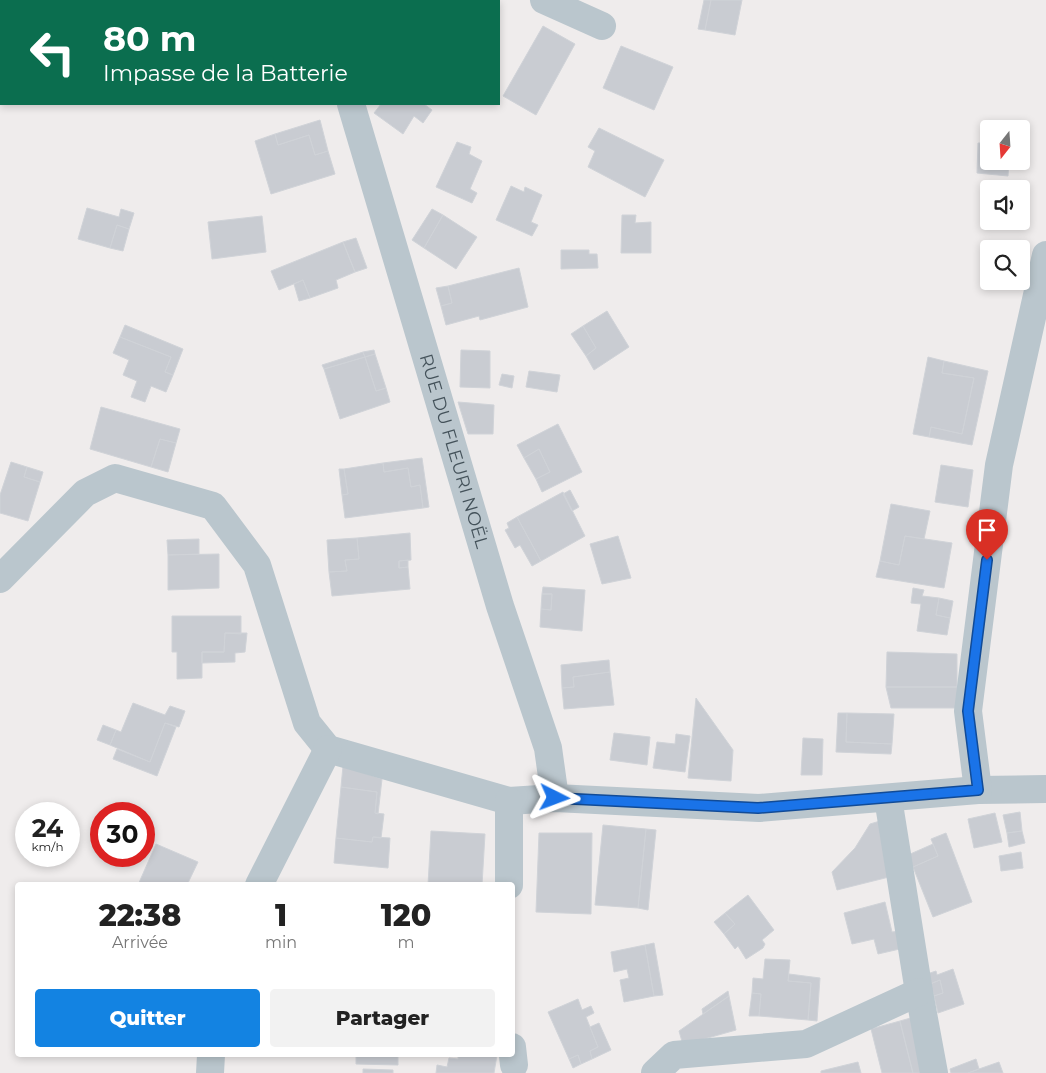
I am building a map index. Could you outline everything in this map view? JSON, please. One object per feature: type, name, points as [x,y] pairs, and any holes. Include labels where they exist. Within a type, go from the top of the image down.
[{"type":"street","points":[[544,0],[602,26]]},
{"type":"street","name":"RUE DU FLEURI NOËL","points":[[351,105],[500,606],[548,748],[555,798]]},
{"type":"street","points":[[978,790],[968,711],[999,465],[1046,254]]},
{"type":"street","points":[[0,579],[85,493],[115,478],[213,506],[257,565],[306,723],[328,750],[509,801],[555,798],[758,808],[978,790],[1046,789]]},
{"type":"street","points":[[261,882],[328,750]]},
{"type":"street","points":[[888,798],[934,1073]]},
{"type":"street","points":[[509,801],[509,882]]},
{"type":"street","points":[[655,1073],[674,1055],[806,1044],[919,992]]},
{"type":"street","points":[[210,1073],[211,1057]]},
{"type":"building","points":[[704,0],[711,0],[705,30],[698,29]]},
{"type":"building","points":[[711,0],[742,0],[735,35],[705,30]]},
{"type":"building","points":[[543,26],[575,44],[536,115],[503,96]]},
{"type":"building","points":[[621,46],[673,67],[654,110],[603,88]]},
{"type":"building","points":[[380,105],[425,105],[432,110],[423,123],[414,116],[403,134],[374,113]]},
{"type":"building","points":[[320,120],[328,151],[315,155],[309,135],[278,145],[275,134]]},
{"type":"building","points":[[599,128],[664,160],[645,197],[588,167],[595,151],[588,147]]},
{"type":"building","points":[[275,134],[278,145],[309,135],[315,155],[328,151],[335,174],[271,194],[255,141]]},
{"type":"building","points":[[457,142],[471,147],[469,154],[482,161],[470,189],[477,193],[472,203],[436,187]]},
{"type":"building","points":[[978,143],[980,143],[980,170],[1008,170],[1008,176],[977,173]]},
{"type":"building","points":[[511,186],[524,192],[525,187],[542,195],[531,222],[538,225],[532,236],[496,220]]},
{"type":"building","points":[[87,208],[119,217],[121,209],[134,213],[129,229],[117,225],[110,248],[78,239]]},
{"type":"building","points":[[432,209],[443,215],[424,248],[412,240]]},
{"type":"building","points":[[443,215],[477,237],[456,269],[424,248]]},
{"type":"building","points":[[622,215],[636,215],[635,223],[651,222],[651,253],[621,253]]},
{"type":"building","points":[[262,216],[266,252],[212,259],[208,222]]},
{"type":"building","points":[[117,225],[129,229],[123,251],[110,248]]},
{"type":"building","points":[[356,238],[367,268],[355,272],[343,242]]},
{"type":"building","points":[[343,242],[355,272],[336,280],[338,288],[310,298],[303,280],[279,290],[271,271]]},
{"type":"building","points":[[561,250],[589,250],[589,254],[597,254],[598,268],[561,269]]},
{"type":"building","points":[[519,268],[528,307],[480,320],[479,316],[446,325],[441,306],[452,303],[448,286]]},
{"type":"building","points":[[303,280],[310,298],[299,301],[294,284]]},
{"type":"building","points":[[448,286],[452,303],[441,306],[436,288]]},
{"type":"building","points":[[607,311],[629,347],[594,370],[586,356],[596,348],[583,326]]},
{"type":"building","points":[[125,325],[183,349],[173,375],[165,372],[171,357],[120,337]]},
{"type":"building","points":[[583,326],[596,348],[586,356],[571,334]]},
{"type":"building","points":[[120,337],[171,357],[165,372],[173,375],[166,392],[151,386],[145,402],[131,397],[137,381],[123,375],[129,360],[113,353]]},
{"type":"building","points":[[374,350],[375,354],[365,357],[363,352]]},
{"type":"building","points":[[461,350],[490,351],[490,388],[460,387]]},
{"type":"building","points":[[363,352],[365,357],[324,369],[322,365]]},
{"type":"building","points":[[375,354],[386,388],[376,391],[365,357]]},
{"type":"building","points":[[365,357],[376,391],[386,388],[390,402],[340,419],[324,369]]},
{"type":"building","points":[[928,357],[944,361],[942,373],[974,378],[962,434],[931,427],[929,437],[913,434]]},
{"type":"building","points":[[944,361],[988,371],[972,445],[929,437],[931,427],[962,434],[974,378],[942,373]]},
{"type":"building","points":[[529,371],[560,375],[557,392],[526,387]]},
{"type":"building","points":[[502,374],[514,376],[512,388],[499,385]]},
{"type":"building","points":[[458,402],[494,405],[493,434],[468,434]]},
{"type":"building","points":[[101,407],[180,429],[176,443],[160,439],[151,467],[90,449]]},
{"type":"building","points":[[558,424],[582,472],[542,492],[536,479],[550,472],[539,449],[524,458],[517,445]]},
{"type":"building","points":[[160,439],[176,443],[168,472],[151,467]]},
{"type":"building","points":[[539,449],[550,472],[536,479],[524,458]]},
{"type":"building","points":[[422,458],[429,507],[423,508],[420,485],[411,487],[408,468],[384,472],[383,463]]},
{"type":"building","points":[[11,462],[27,467],[24,477],[40,482],[28,521],[0,513],[0,495]]},
{"type":"building","points":[[383,463],[384,472],[408,468],[411,487],[420,485],[423,508],[345,518],[342,495],[348,494],[344,469]]},
{"type":"building","points":[[941,465],[973,470],[968,507],[935,502]]},
{"type":"building","points":[[27,467],[43,472],[40,482],[24,477]]},
{"type":"building","points":[[339,469],[344,469],[348,494],[342,495]]},
{"type":"building","points":[[570,490],[579,507],[572,511],[563,494]]},
{"type":"building","points":[[563,492],[585,536],[541,561],[517,517]]},
{"type":"building","points":[[891,504],[930,511],[924,539],[905,536],[899,565],[880,561]]},
{"type":"building","points":[[517,517],[541,561],[532,566],[520,545],[515,548],[505,530],[509,528],[507,523]]},
{"type":"building","points":[[410,533],[411,560],[399,561],[399,568],[408,567],[410,589],[332,596],[329,572],[347,571],[345,560],[359,559],[357,538]]},
{"type":"building","points":[[618,536],[631,578],[602,584],[590,544]]},
{"type":"building","points":[[905,536],[952,543],[944,588],[876,577],[880,561],[899,565]]},
{"type":"building","points":[[357,538],[359,559],[345,560],[347,571],[329,572],[327,540]]},
{"type":"building","points":[[199,539],[199,554],[168,555],[167,540]]},
{"type":"building","points":[[219,554],[219,588],[168,590],[168,555]]},
{"type":"building","points":[[408,560],[408,567],[399,568],[399,561]]},
{"type":"building","points":[[543,587],[585,590],[582,631],[540,627],[541,609],[551,610],[552,594],[542,594]]},
{"type":"building","points":[[913,588],[924,590],[922,596],[939,598],[936,615],[950,618],[947,635],[917,631],[921,604],[911,603]]},
{"type":"building","points":[[542,594],[552,594],[551,610],[541,609]]},
{"type":"building","points":[[939,598],[953,601],[950,618],[936,615]]},
{"type":"building","points":[[172,616],[241,616],[241,634],[225,633],[224,652],[202,652],[202,678],[177,679],[177,652],[172,652]]},
{"type":"building","points":[[225,633],[247,633],[245,652],[235,653],[235,662],[202,663],[202,652],[224,652]]},
{"type":"building","points":[[887,652],[957,654],[957,687],[886,687]]},
{"type":"building","points":[[609,660],[610,672],[573,677],[574,687],[562,688],[561,665]]},
{"type":"building","points":[[610,672],[614,705],[564,709],[562,688],[574,687],[573,677]]},
{"type":"building","points":[[886,687],[957,687],[958,708],[891,708]]},
{"type":"building","points":[[696,698],[733,750],[731,781],[688,778]]},
{"type":"building","points":[[133,703],[165,715],[170,706],[185,711],[179,727],[165,723],[150,762],[110,745],[116,730],[121,732]]},
{"type":"building","points":[[838,713],[847,713],[846,742],[892,744],[891,754],[836,752]]},
{"type":"building","points":[[847,713],[894,714],[892,744],[846,742]]},
{"type":"building","points":[[165,723],[176,727],[157,776],[113,759],[117,749],[150,762]]},
{"type":"building","points":[[103,725],[116,730],[110,745],[97,740]]},
{"type":"building","points":[[614,733],[650,737],[647,765],[610,760]]},
{"type":"building","points":[[676,734],[690,736],[685,772],[653,768],[657,742],[675,744]]},
{"type":"building","points":[[803,738],[823,739],[822,775],[801,775]]},
{"type":"building","points":[[343,766],[382,779],[378,814],[375,813],[377,792],[341,787]]},
{"type":"building","points":[[341,787],[377,792],[375,813],[384,814],[381,838],[373,837],[372,842],[336,838]]},
{"type":"building","points":[[1020,812],[1022,831],[1007,833],[1003,815]]},
{"type":"building","points":[[995,813],[1002,842],[974,848],[968,819]]},
{"type":"building","points":[[880,821],[893,876],[837,890],[832,872],[855,848],[870,824]]},
{"type":"building","points":[[603,825],[646,829],[638,908],[595,905]]},
{"type":"building","points":[[646,829],[656,830],[648,910],[638,908]]},
{"type":"building","points":[[431,831],[485,834],[482,882],[428,882]]},
{"type":"building","points":[[1022,831],[1025,843],[1009,847],[1007,833]]},
{"type":"building","points":[[539,833],[592,833],[591,914],[536,912]]},
{"type":"building","points":[[946,833],[972,902],[933,917],[913,867],[938,856],[931,839]]},
{"type":"building","points":[[373,837],[390,838],[388,868],[334,863],[336,838],[372,842]]},
{"type":"building","points":[[156,844],[198,862],[188,882],[139,882],[146,867],[155,867]]},
{"type":"building","points":[[933,844],[938,856],[913,867],[908,855]]},
{"type":"building","points":[[1021,852],[1023,868],[1001,871],[999,856]]},
{"type":"building","points":[[748,895],[774,930],[762,940],[765,944],[763,948],[746,959],[738,946],[735,949],[724,934],[735,924],[725,913]]},
{"type":"building","points":[[885,902],[892,932],[900,931],[904,948],[878,954],[874,939],[852,944],[844,913]]},
{"type":"building","points":[[725,913],[735,924],[724,934],[714,922]]},
{"type":"building","points":[[654,943],[663,995],[654,996],[645,945]]},
{"type":"building","points":[[645,945],[654,996],[624,1002],[620,980],[629,978],[627,969],[614,972],[611,952]]},
{"type":"building","points":[[765,959],[790,960],[788,981],[811,983],[808,1020],[759,1016],[761,994],[752,993],[753,978],[763,979]]},
{"type":"building","points":[[953,969],[964,1004],[938,1013],[934,996],[943,993],[940,980],[930,984],[927,974],[936,971],[937,975]]},
{"type":"building","points":[[789,974],[820,978],[817,1021],[808,1020],[811,983],[788,981]]},
{"type":"building","points":[[940,980],[943,993],[934,996],[930,984]]},
{"type":"building","points":[[728,991],[729,996],[703,1014],[702,1009]]},
{"type":"building","points":[[752,993],[761,994],[759,1016],[749,1016]]},
{"type":"building","points":[[729,996],[736,1030],[683,1045],[679,1031]]},
{"type":"building","points":[[578,999],[582,1010],[591,1006],[594,1013],[586,1017],[598,1047],[590,1051],[592,1059],[581,1064],[578,1055],[569,1059],[548,1012]]},
{"type":"building","points":[[914,1017],[928,1073],[913,1073],[900,1021]]},
{"type":"building","points":[[900,1021],[913,1073],[882,1073],[871,1029]]},
{"type":"building","points":[[599,1023],[611,1050],[592,1059],[590,1051],[598,1047],[590,1027]]},
{"type":"building","points":[[578,1055],[581,1064],[573,1068],[569,1059]]},
{"type":"building","points":[[356,1057],[398,1057],[398,1065],[356,1064]]},
{"type":"building","points":[[458,1057],[497,1057],[494,1073],[436,1073],[437,1065],[447,1067],[449,1058],[458,1059]]},
{"type":"building","points":[[976,1059],[979,1069],[968,1073],[951,1073],[950,1069]]},
{"type":"building","points":[[858,1062],[861,1073],[821,1073],[821,1071]]},
{"type":"building","points":[[999,1062],[1003,1073],[968,1073],[979,1069]]},
{"type":"building","points":[[363,1069],[393,1070],[393,1073],[363,1073]]},
{"type":"route","points":[[555,798],[758,808],[978,790],[968,711],[987,560]]}]
